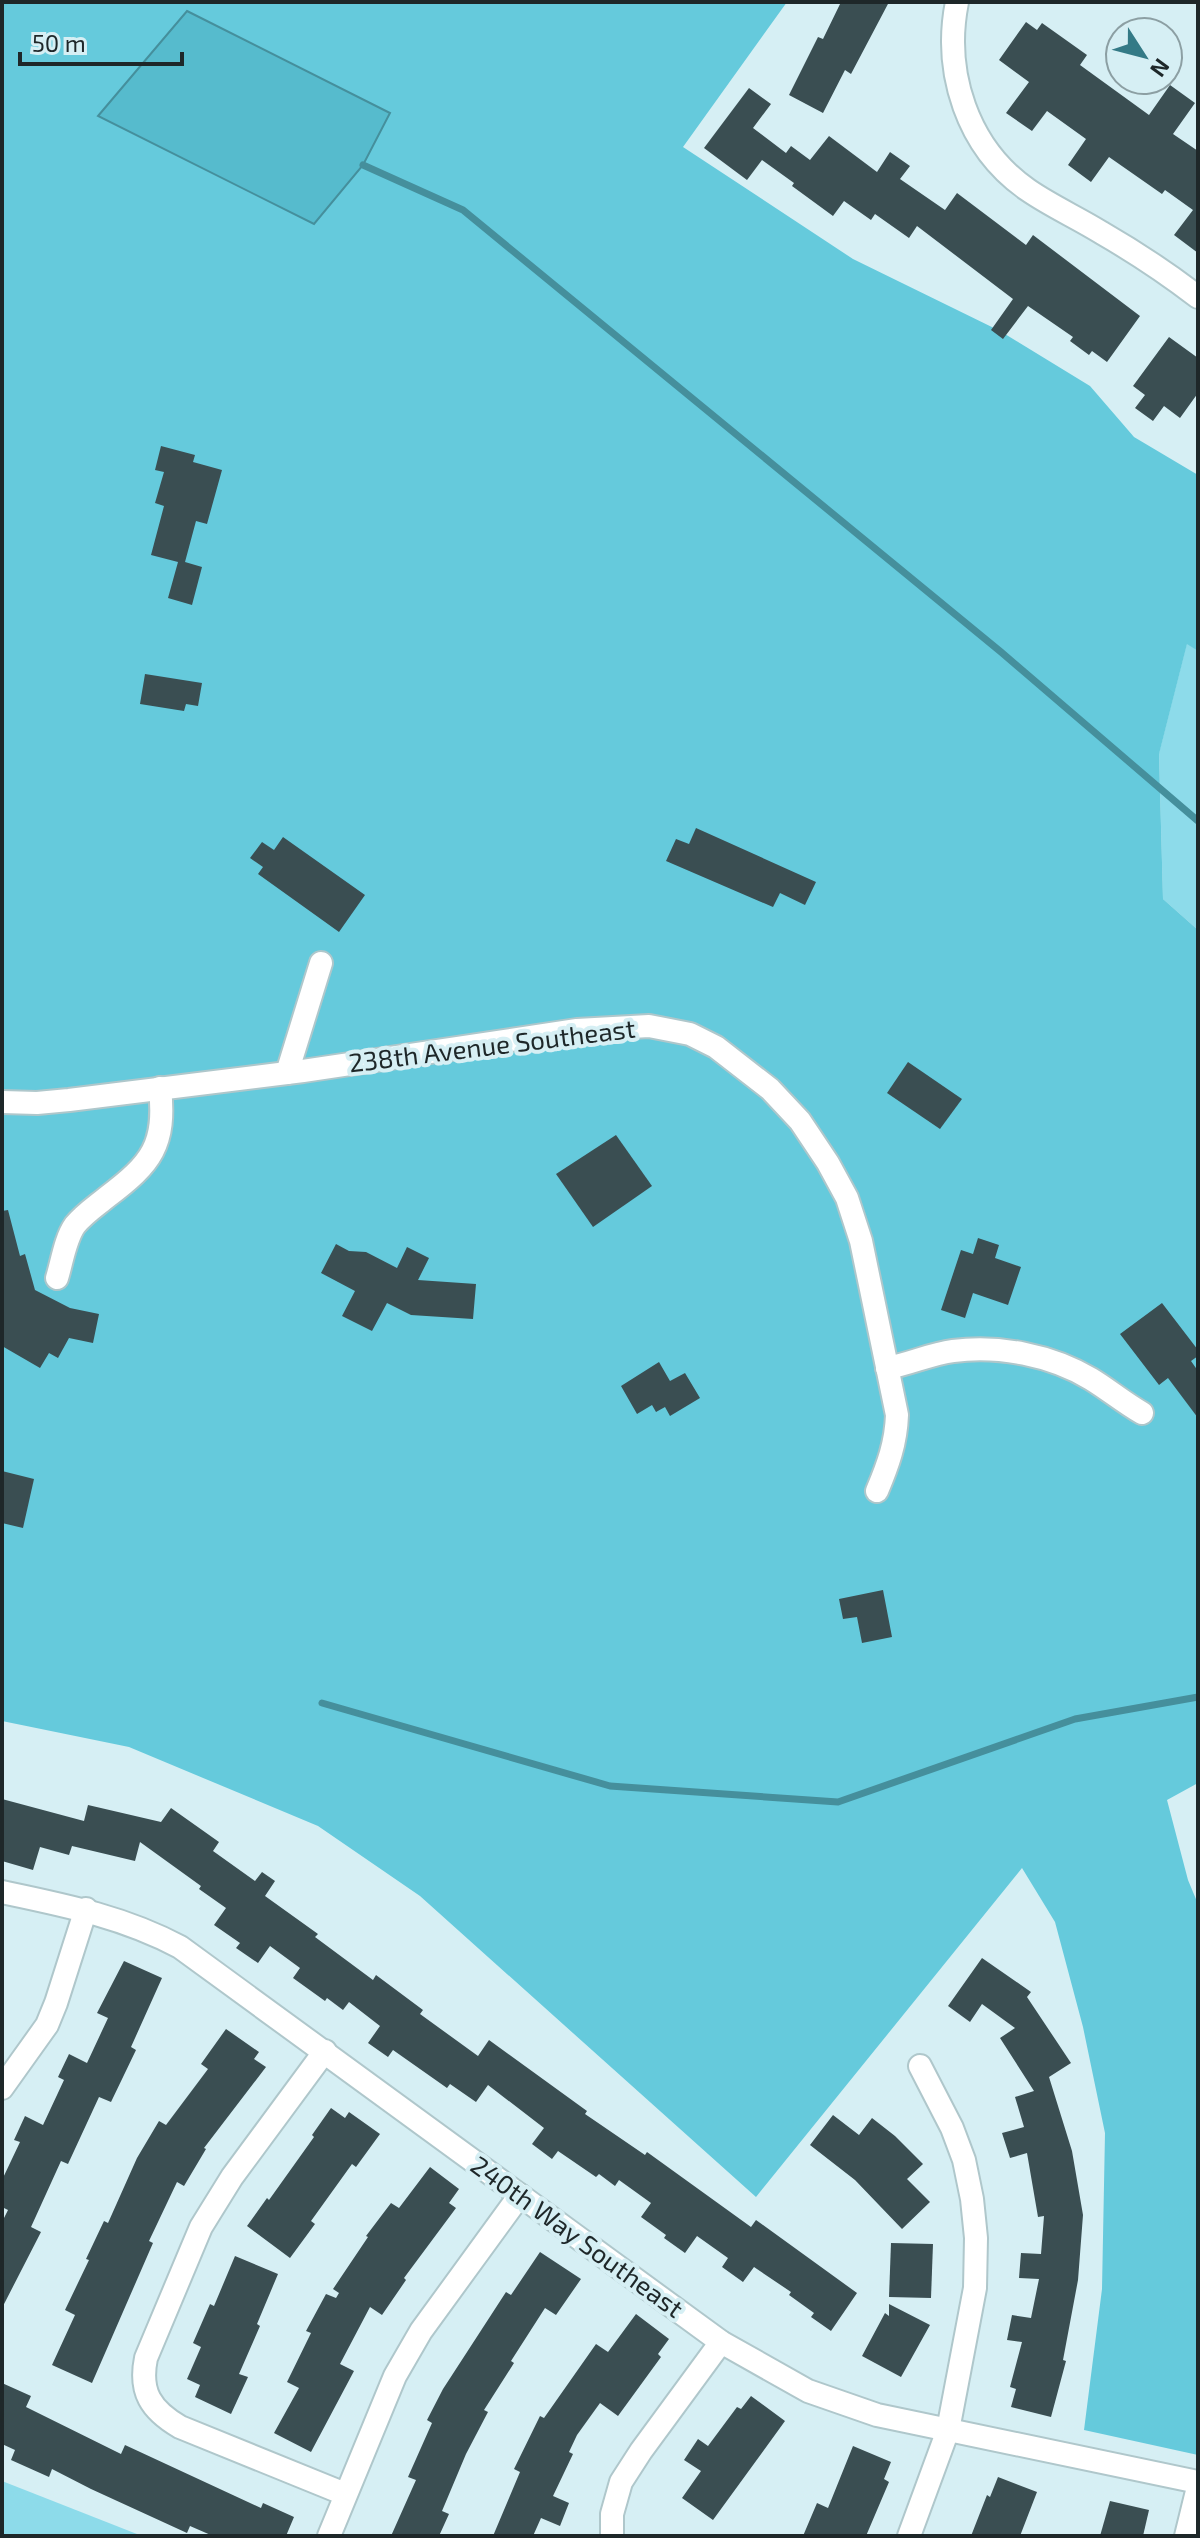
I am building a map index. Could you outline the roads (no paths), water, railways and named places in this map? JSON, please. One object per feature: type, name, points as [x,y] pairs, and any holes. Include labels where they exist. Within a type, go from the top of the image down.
[{"type":"street","points":[[957,2],[953,24],[955,80],[963,106],[990,154],[1027,190],[1105,234],[1198,297]]},
{"type":"street","points":[[287,1073],[321,963]]},
{"type":"street","name":"238th Avenue Southeast","points":[[2,1102],[37,1103],[287,1073],[577,1030],[649,1026],[690,1034],[716,1047],[770,1089],[800,1121],[847,1198],[861,1241],[897,1415],[892,1457],[877,1491]]},
{"type":"street","points":[[57,1278],[72,1229],[83,1215],[137,1175],[155,1148],[162,1130],[160,1088]]},
{"type":"street","points":[[887,1368],[955,1351],[993,1351],[1034,1356],[1088,1377],[1119,1401],[1142,1413]]},
{"type":"street","name":"240th Way Southeast","points":[[2,1892],[86,1909],[152,1932],[180,1947],[721,2342],[808,2391],[877,2415],[1198,2485]]},
{"type":"street","points":[[2,2088],[47,2025],[86,1909]]},
{"type":"street","points":[[325,2051],[232,2177],[201,2227],[143,2371],[145,2388],[160,2416],[345,2494]]},
{"type":"street","points":[[909,2536],[948,2430],[975,2288],[976,2238],[964,2160],[952,2128],[920,2066]]},
{"type":"street","points":[[329,2536],[395,2376],[421,2331],[520,2195]]},
{"type":"street","points":[[612,2536],[612,2514],[621,2482],[721,2342]]},
{"type":"street","points":[[1186,2536],[1198,2485]]},
{"type":"waterway","points":[[363,165],[463,210],[1001,652],[1198,821]]},
{"type":"waterway","points":[[322,1703],[610,1786],[838,1802],[1075,1719],[1198,1697]]}]
